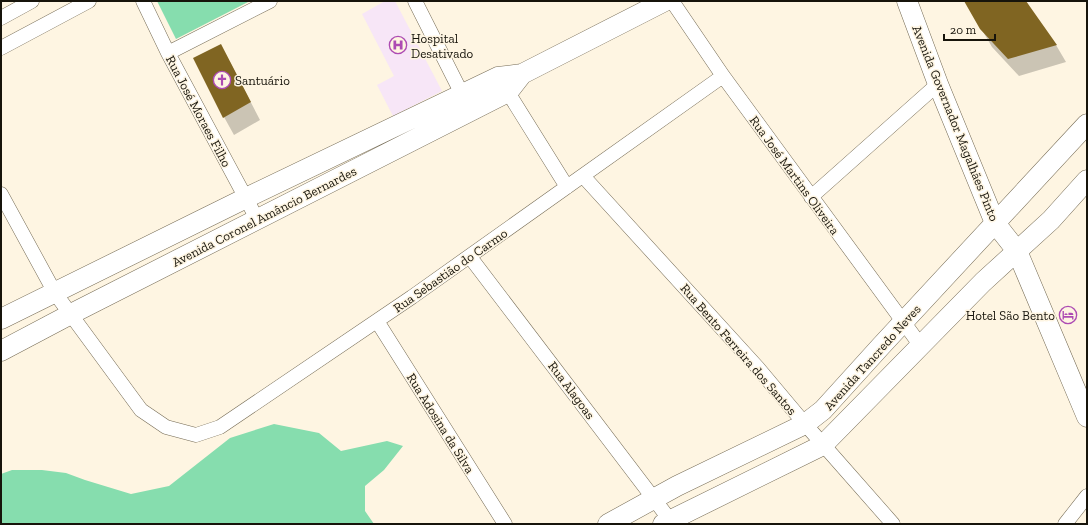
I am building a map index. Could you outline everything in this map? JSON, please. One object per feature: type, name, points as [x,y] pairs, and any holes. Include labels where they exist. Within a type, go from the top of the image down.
[{"type":"street","points":[[1,18],[32,1]]},
{"type":"street","points":[[1,48],[89,1]]},
{"type":"street","name":"Rua José Moraes Filho","points":[[143,1],[168,53],[257,220]]},
{"type":"street","points":[[168,53],[270,1]]},
{"type":"street","points":[[415,1],[467,103]]},
{"type":"street","name":"Avenida Coronel Amâncio Bernardes","points":[[1,351],[257,220],[467,103],[665,1]]},
{"type":"street","name":"Rua José Martins Oliveira","points":[[672,1],[723,76],[921,346]]},
{"type":"street","name":"Avenida Governador Magalhães Pinto","points":[[907,1],[938,84],[995,223],[1017,251],[1087,417]]},
{"type":"street","name":"Rua Sebastião do Carmo","points":[[1,194],[55,293],[141,410],[166,427],[196,435],[220,427],[377,321],[470,257],[723,76]]},
{"type":"street","points":[[503,84],[567,187]]},
{"type":"street","points":[[811,197],[938,84]]},
{"type":"street","name":"Avenida Coronel Amâncio Bernardes","points":[[1,319],[246,198],[467,103]]},
{"type":"street","name":"Avenida Tancredo Neves","points":[[608,524],[677,486],[805,424],[823,410],[1087,124]]},
{"type":"street","name":"Rua Bento Ferreira dos Santos","points":[[584,176],[758,368],[823,445],[893,524]]},
{"type":"street","name":"Avenida Tancredo Neves","points":[[669,523],[823,445],[984,282],[1051,220],[1087,180]]},
{"type":"street","name":"Rua Alagoas","points":[[470,257],[654,498],[669,523]]},
{"type":"street","name":"Rua Adosina da Silva","points":[[377,321],[505,524]]},
{"type":"street","points":[[1064,524],[1087,496]]},
{"type":"shaded area","name":"Hospital Desativado","points":[[385,1],[395,1],[442,91],[393,116],[377,85],[394,76],[362,14]]},
{"type":"green space","points":[[157,1],[250,1],[176,39]]},
{"type":"green space","points":[[274,424],[319,433],[341,451],[387,441],[403,446],[384,470],[365,486],[365,511],[374,524],[1,523],[1,474],[12,470],[42,470],[66,473],[131,494],[169,486],[230,438]]},
{"type":"building","points":[[964,1],[1026,1],[1057,45],[1008,59],[980,29]]},
{"type":"building","name":"Santuário","points":[[221,44],[251,102],[223,118],[193,58]]},
{"type":"place","name":"Hospital Desativado","points":[[398,45]]},
{"type":"place","name":"Santuário","points":[[222,80]]},
{"type":"place","name":"Hotel São Bento","points":[[1068,315]]}]
